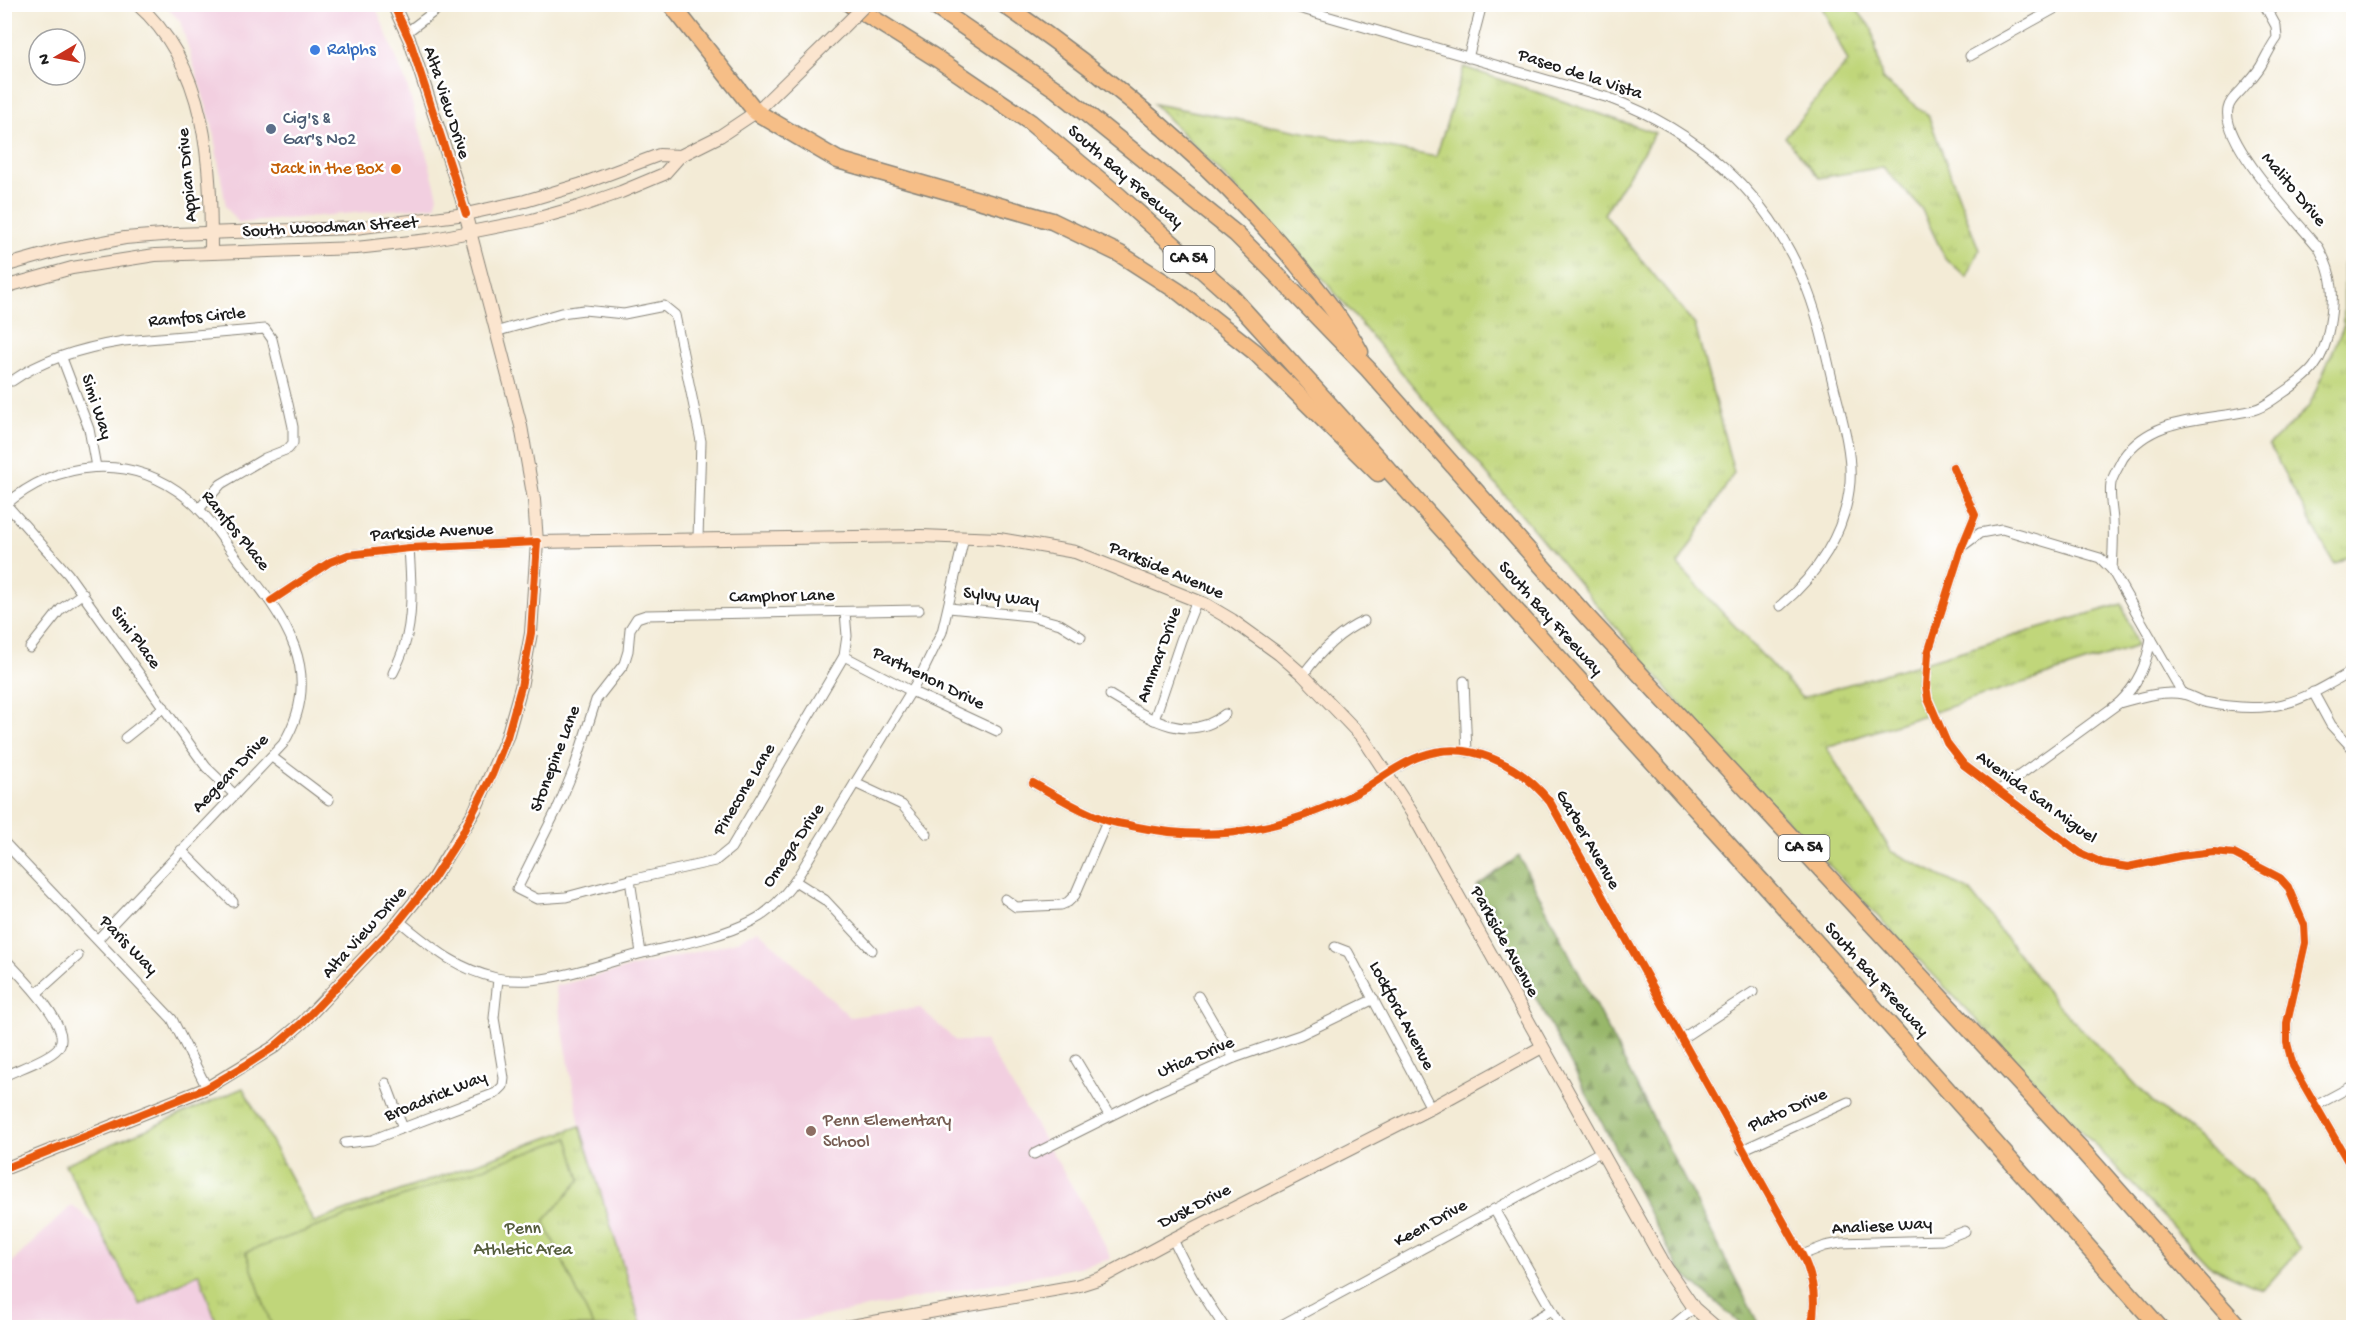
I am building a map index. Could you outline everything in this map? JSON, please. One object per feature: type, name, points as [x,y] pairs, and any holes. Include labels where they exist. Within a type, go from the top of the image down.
[{"type":"highway","points":[[671,4],[756,112],[838,160],[1052,221],[1120,254],[1179,292],[1255,352],[1478,569]]},
{"type":"highway","name":"South Bay Freeway","points":[[850,4],[939,60],[1030,122],[1119,196],[1229,294],[1762,882],[2160,1328]]},
{"type":"highway","name":"South Bay Freeway","points":[[931,4],[1057,90],[1236,234],[1368,369],[1579,609],[2072,1139],[2195,1274],[2240,1328]]},
{"type":"highway","points":[[1003,4],[1118,89],[1221,180],[1308,278],[1351,336],[1368,369]]},
{"type":"main road","name":"Appian Drive","points":[[136,4],[150,17],[167,40],[183,68],[196,101],[208,153],[211,252]]},
{"type":"main road","name":"Alta View Drive","points":[[4,1169],[207,1088],[274,1047],[303,1022],[399,921],[433,879],[462,834],[492,775],[507,737],[530,643],[537,542],[534,500],[521,426],[466,214],[406,32],[393,4]]},
{"type":"main road","name":"South Woodman Street","points":[[4,287],[63,270],[155,255],[356,248],[429,240],[532,220],[621,192],[664,174],[680,156],[720,136],[756,112],[866,4]]},
{"type":"main road","name":"South Woodman Street","points":[[4,266],[61,250],[105,241],[154,235],[355,228],[466,214],[525,201],[579,185],[659,155],[680,156]]},
{"type":"main road","name":"Parkside Avenue","points":[[537,542],[698,538],[999,539],[1075,552],[1197,600],[1232,620],[1279,654],[1303,675],[1363,738],[1388,774],[1666,1266],[1694,1308],[1717,1328]]},
{"type":"main road","name":"Dusk Drive","points":[[840,1328],[1076,1286],[1101,1278],[1431,1108],[1542,1047]]},
{"type":"street","points":[[406,32],[444,4]]},
{"type":"street","name":"Paseo de la Vista","points":[[1285,4],[1632,106],[1666,124],[1701,147],[1732,174],[1760,206],[1784,240],[1803,278],[1817,318],[1842,419],[1849,461],[1850,481],[1839,526],[1825,556],[1804,583],[1780,606]]},
{"type":"street","points":[[1468,58],[1482,4]]},
{"type":"street","points":[[1970,56],[2062,4]]},
{"type":"street","name":"Malito Drive","points":[[2112,570],[2114,544],[2111,487],[2124,458],[2135,445],[2174,423],[2262,408],[2305,378],[2320,360],[2326,345],[2333,293],[2327,263],[2319,248],[2248,163],[2236,141],[2228,119],[2227,112],[2232,100],[2263,62],[2269,48],[2277,38],[2276,26],[2264,4]]},
{"type":"street","points":[[495,332],[561,313],[584,310],[624,314],[664,306],[675,315],[701,441],[698,538]]},
{"type":"street","name":"Ramfos Circle","points":[[12,381],[23,373],[62,358],[124,340],[265,329],[272,339],[293,427],[293,443],[288,449],[265,458],[220,484],[199,509]]},
{"type":"street","name":"Simi Way","points":[[62,358],[89,429],[96,467]]},
{"type":"street","name":"Ramfos Place","points":[[5,504],[49,477],[69,471],[96,467],[122,468],[156,479],[177,490],[199,509],[271,601]]},
{"type":"street","name":"Avenida San Miguel","points":[[1953,467],[1975,515],[1961,549],[1928,653],[1926,685],[1928,699],[1947,743],[1964,765],[2080,853],[2102,863],[2128,867],[2180,856],[2214,852],[2234,854],[2280,878],[2288,886],[2304,925],[2305,944],[2287,1023],[2287,1043],[2293,1066],[2354,1172]]},
{"type":"street","name":"Simi Place","points":[[5,504],[83,593],[206,766],[235,795]]},
{"type":"street","points":[[1961,549],[1980,533],[2002,529],[2100,558],[2112,570],[2183,694]]},
{"type":"street","name":"Omega Drive","points":[[399,921],[447,960],[474,972],[498,978],[521,980],[555,976],[720,935],[754,920],[785,895],[795,881],[921,675],[942,632],[964,538]]},
{"type":"street","name":"Parkside Avenue","points":[[271,601],[339,558],[362,552],[537,542]]},
{"type":"street","points":[[393,673],[405,646],[408,626],[411,580],[409,548]]},
{"type":"street","points":[[30,648],[55,616],[83,593]]},
{"type":"street","name":"Annmar Drive","points":[[1154,720],[1197,600]]},
{"type":"street","name":"Aegean Drive","points":[[98,939],[272,757],[294,725],[300,704],[302,679],[294,642],[271,601]]},
{"type":"street","name":"Sylvy Way","points":[[949,608],[1030,616],[1060,624],[1081,637]]},
{"type":"street","name":"Camphor Lane","points":[[646,615],[919,610]]},
{"type":"street","name":"Pinecone Lane","points":[[517,889],[537,899],[567,897],[715,861],[731,848],[844,656],[847,636],[845,612]]},
{"type":"street","name":"Stonepine Lane","points":[[517,889],[559,805],[574,769],[596,700],[624,664],[630,629],[637,618],[646,615]]},
{"type":"street","points":[[1303,675],[1317,656],[1350,627],[1364,621]]},
{"type":"street","points":[[1998,791],[2119,703],[2132,688],[2142,671],[2151,638]]},
{"type":"street","name":"Parthenon Drive","points":[[844,656],[910,691],[997,731]]},
{"type":"street","points":[[2119,703],[2148,695],[2183,694],[2202,702],[2254,707],[2282,705],[2313,692],[2354,670]]},
{"type":"street","points":[[1464,681],[1467,752]]},
{"type":"street","points":[[2313,692],[2331,725],[2354,750]]},
{"type":"street","points":[[1110,695],[1171,727],[1200,728],[1217,721],[1225,714]]},
{"type":"street","points":[[125,738],[164,707]]},
{"type":"street","name":"Garber Avenue","points":[[1033,783],[1065,802],[1107,821],[1169,832],[1227,833],[1258,828],[1306,815],[1360,790],[1420,756],[1443,752],[1467,752],[1491,758],[1514,768],[1534,783],[1550,802],[1802,1255],[1810,1274],[1814,1294],[1811,1328]]},
{"type":"street","points":[[272,757],[329,800]]},
{"type":"street","points":[[855,783],[902,805],[927,834]]},
{"type":"street","points":[[1005,899],[1016,907],[1061,905],[1068,902],[1075,895],[1107,821]]},
{"type":"street","name":"Paris Way","points":[[4,842],[172,1019],[207,1088]]},
{"type":"street","points":[[181,850],[233,902]]},
{"type":"street","points":[[630,880],[641,953]]},
{"type":"street","points":[[795,881],[825,900],[872,950]]},
{"type":"street","name":"Lockford Avenue","points":[[1335,947],[1348,952],[1431,1108]]},
{"type":"street","points":[[38,993],[78,956]]},
{"type":"street","points":[[4,958],[38,993],[62,1036],[61,1044],[54,1052],[4,1076]]},
{"type":"street","name":"Broadrick Way","points":[[345,1143],[372,1140],[496,1093],[503,1086],[504,1078],[494,1017],[498,978]]},
{"type":"street","points":[[1682,1039],[1753,992]]},
{"type":"street","points":[[1198,996],[1234,1058]]},
{"type":"street","name":"Utica Drive","points":[[1034,1154],[1109,1115],[1234,1058],[1300,1035],[1374,999]]},
{"type":"street","points":[[1076,1060],[1109,1115]]},
{"type":"street","points":[[386,1083],[404,1128]]},
{"type":"street","points":[[2317,1105],[2354,1085]]},
{"type":"street","name":"Plato Drive","points":[[1742,1150],[1848,1102]]},
{"type":"street","name":"Keen Drive","points":[[1276,1328],[1602,1151]]},
{"type":"street","points":[[1494,1209],[1562,1328]]},
{"type":"street","name":"Analiese Way","points":[[1802,1255],[1825,1246],[1841,1243],[1942,1240],[1965,1231]]},
{"type":"street","points":[[1173,1239],[1184,1264],[1225,1328]]},
{"type":"street","points":[[1670,1328],[1694,1308]]},
{"type":"street","points":[[1521,1328],[1551,1310]]},
{"type":"shaded area","points":[[164,5],[375,5],[407,85],[438,196],[435,206],[239,223],[226,207],[212,125],[180,21]]},
{"type":"shaded area","name":"Penn Elementary School","points":[[758,930],[850,1017],[920,1008],[956,1041],[985,1041],[1096,1226],[1111,1259],[767,1327],[642,1327],[580,1126],[555,986],[736,942]]},
{"type":"shaded area","points":[[72,1205],[97,1226],[140,1305],[199,1273],[218,1327],[5,1328],[5,1269]]},
{"type":"green space","points":[[1821,5],[1853,5],[1872,29],[1882,79],[1928,115],[1979,250],[1967,277],[1945,258],[1921,208],[1883,167],[1819,178],[1785,137],[1848,62]]},
{"type":"green space","points":[[1464,67],[1655,133],[1604,214],[1695,325],[1734,473],[1678,565],[1802,698],[2122,604],[2137,646],[1826,747],[1891,851],[1970,891],[2056,1003],[2155,1104],[2250,1180],[2300,1249],[2263,1290],[2211,1267],[1713,743],[1318,273],[1154,104],[1436,157]]},
{"type":"green space","points":[[2353,245],[2353,554],[2334,564],[2269,445],[2308,408],[2344,325],[2344,264]]},
{"type":"green space","points":[[1519,856],[1760,1327],[1745,1327],[1680,1271],[1477,886]]},
{"type":"green space","name":"Penn Athletic Area","points":[[243,1088],[314,1222],[580,1126],[642,1327],[218,1327],[199,1273],[140,1305],[65,1164]]},
{"type":"green space","points":[[568,1138],[580,1180],[544,1221],[593,1326],[272,1327],[246,1252]]},
{"type":"cycle path","points":[[393,4],[410,41],[466,214]]},
{"type":"cycle path","points":[[1953,467],[1975,515],[1961,549],[1928,653],[1926,685],[1928,699],[1947,743],[1964,765],[2080,853],[2102,863],[2128,867],[2180,856],[2214,852],[2234,854],[2280,878],[2288,887],[2304,925],[2305,943],[2287,1023],[2287,1043],[2293,1066],[2354,1172]]},
{"type":"cycle path","points":[[4,1169],[207,1088],[274,1047],[303,1022],[399,921],[433,879],[462,834],[492,775],[507,737],[521,687],[531,633],[537,542],[409,548],[348,555],[330,562],[271,601]]},
{"type":"cycle path","points":[[1033,783],[1078,808],[1109,821],[1148,829],[1212,834],[1259,828],[1312,813],[1362,790],[1413,759],[1439,751],[1457,750],[1475,753],[1509,766],[1538,789],[1550,802],[1802,1255],[1813,1290],[1814,1309],[1811,1328]]},
{"type":"place","name":"Ralphs","points":[[315,50]]},
{"type":"place","name":"Cig's & Gar's No2","points":[[271,129]]},
{"type":"place","name":"Jack in the Box","points":[[396,169]]},
{"type":"place","name":"Penn Elementary School","points":[[811,1131]]}]
